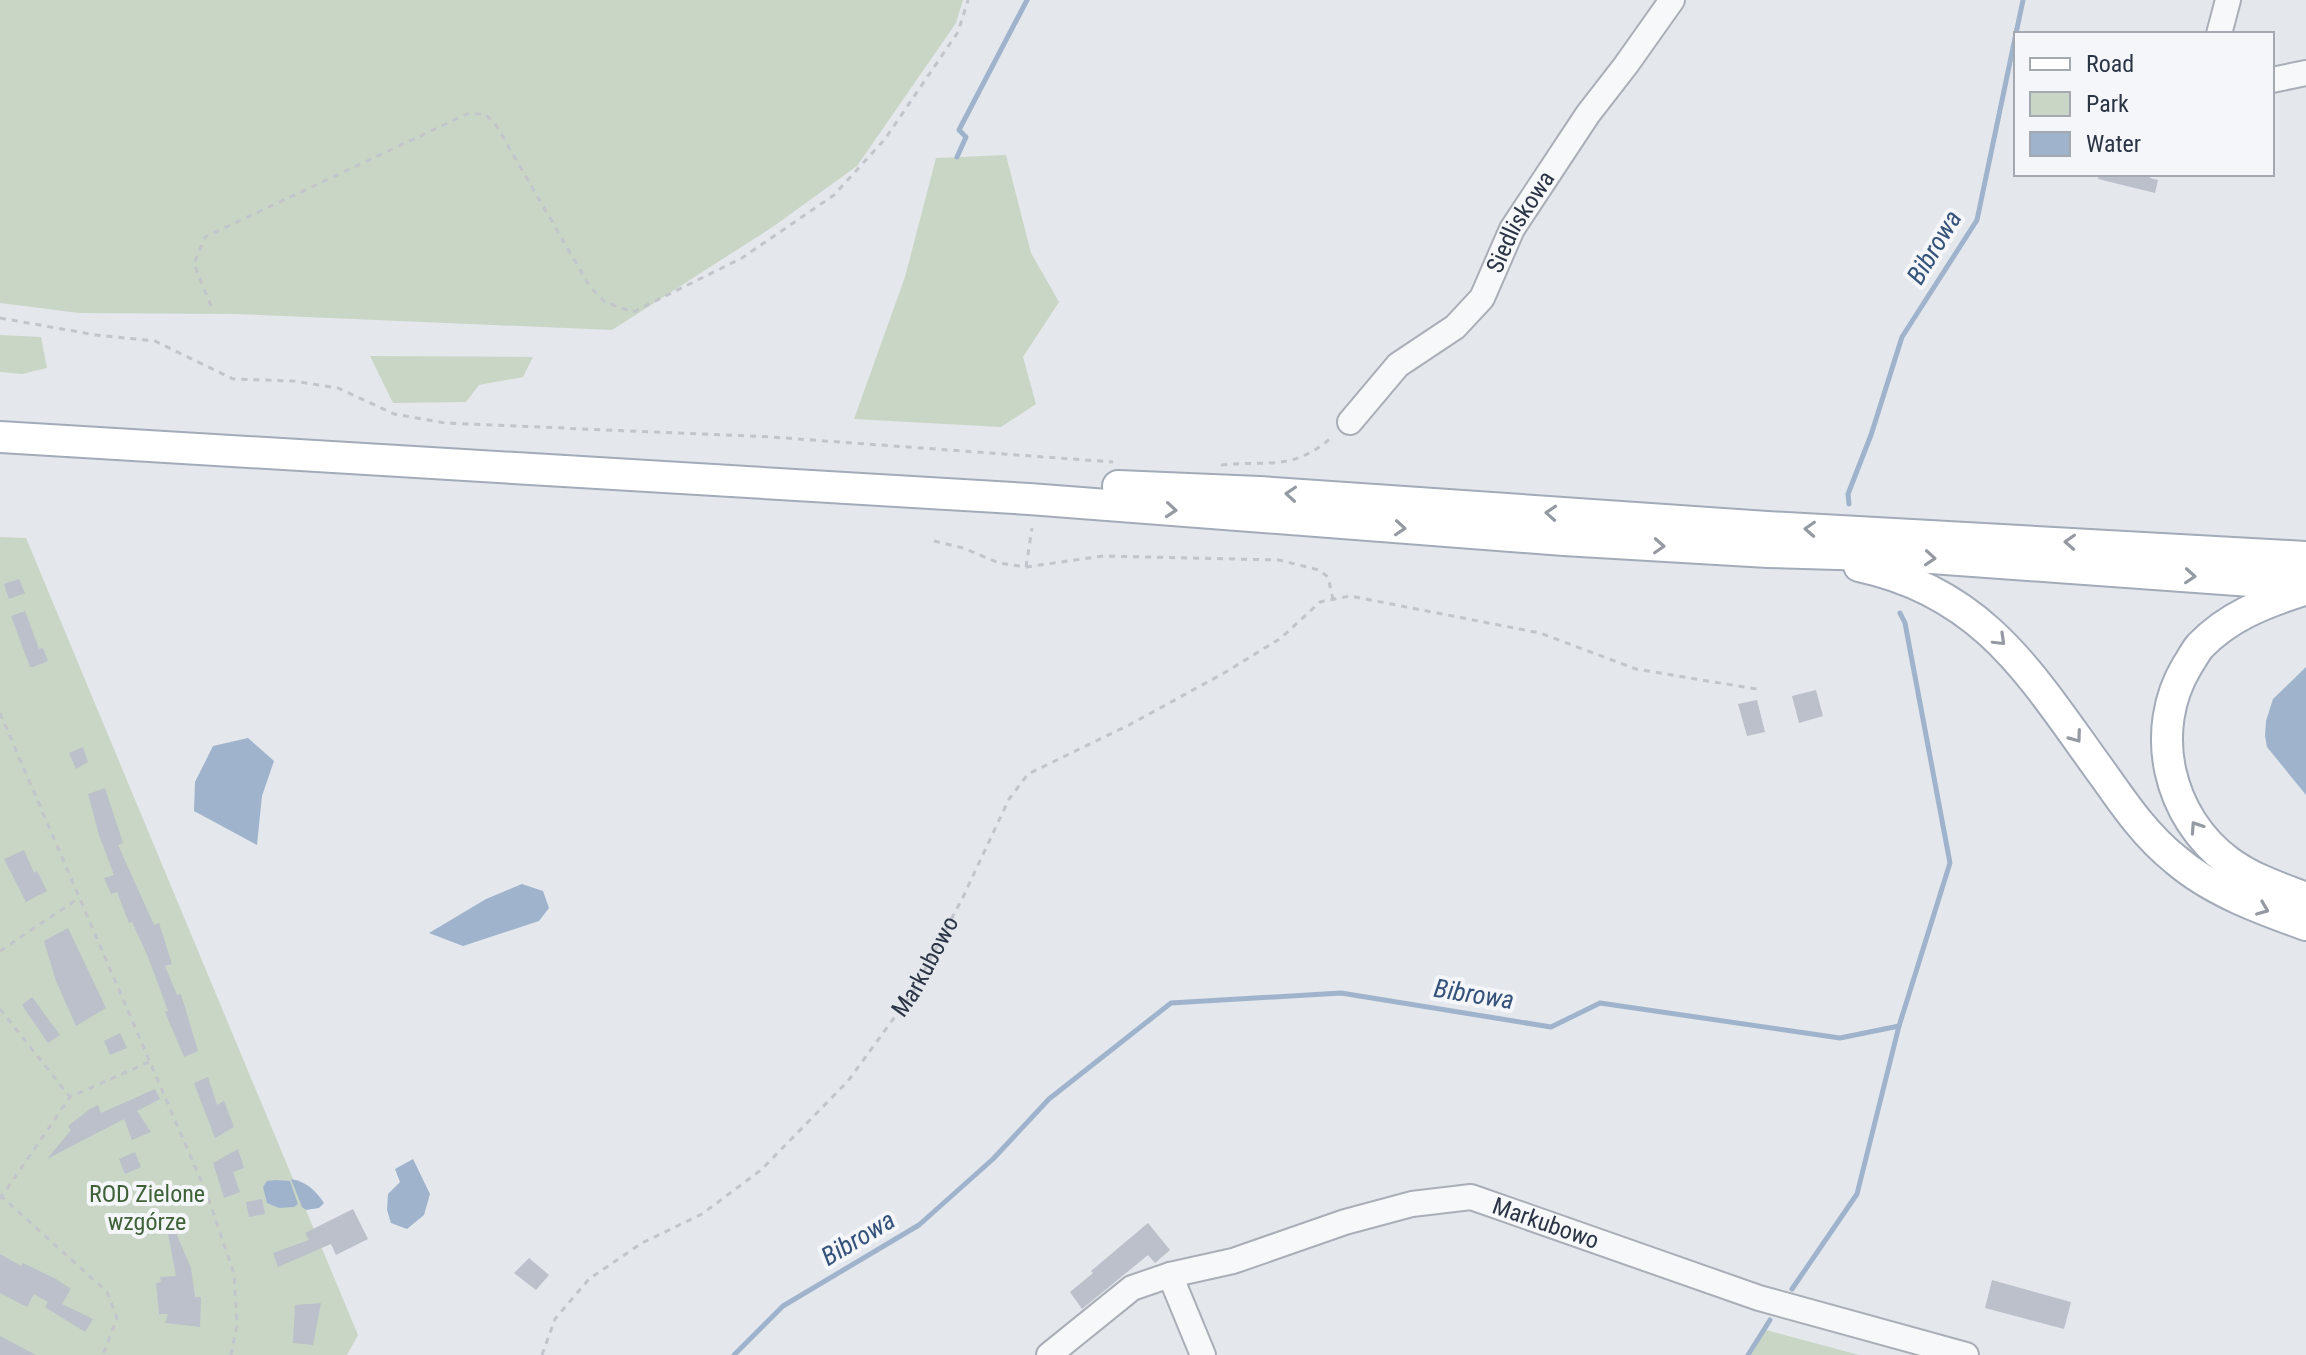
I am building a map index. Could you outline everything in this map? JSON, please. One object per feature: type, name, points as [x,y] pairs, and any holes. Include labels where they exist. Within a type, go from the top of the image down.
[{"type":"main road","points":[[0,419],[1116,486],[1274,492],[1767,527],[2306,557]]},
{"type":"main road","points":[[0,437],[1029,499],[1517,537],[1768,552],[1904,556],[2306,587]]},
{"type":"main road","points":[[1768,552],[1886,572],[1942,596],[1969,614],[2007,647],[2030,673],[2138,822],[2177,861],[2214,885],[2259,908],[2306,925]]},
{"type":"main road","points":[[2306,587],[2262,603],[2227,622],[2198,648],[2170,701],[2166,733],[2169,766],[2179,801],[2199,834],[2229,862],[2266,883],[2306,898]]},
{"type":"street","name":"Siedliskowa","points":[[1350,422],[1398,365],[1455,327],[1482,298],[1512,229],[1588,114],[1672,0]]},
{"type":"street","points":[[2220,32],[2228,0]]},
{"type":"street","points":[[2274,80],[2306,73]]},
{"type":"street","name":"Markubowo","points":[[1049,1355],[1132,1288],[1170,1275],[1233,1261],[1345,1222],[1412,1204],[1471,1197],[1759,1298],[1966,1355]]},
{"type":"street","points":[[1170,1275],[1203,1355]]},
{"type":"path","points":[[211,306],[194,264],[205,237],[467,114],[485,114],[496,125],[590,287],[605,302],[633,312],[742,258],[834,195],[885,139],[958,32],[968,0]]},
{"type":"path","points":[[0,318],[96,335],[155,341],[233,379],[293,381],[338,388],[394,414],[445,423],[771,437],[1121,462]]},
{"type":"path","points":[[1213,465],[1293,462],[1324,445],[1350,422]]},
{"type":"path","points":[[1026,567],[1032,528]]},
{"type":"path","points":[[934,541],[963,548],[999,563],[1026,567],[1103,556],[1279,560],[1319,570],[1328,577],[1333,599],[1350,596],[1540,633],[1636,669],[1762,690]]},
{"type":"path","name":"Markubowo","points":[[542,1355],[555,1319],[589,1279],[642,1243],[702,1214],[761,1170],[848,1081],[913,992],[963,897],[1009,799],[1028,774],[1129,725],[1224,673],[1281,638],[1320,602],[1333,599]]},
{"type":"path","points":[[0,713],[208,1197],[234,1274],[237,1325],[231,1355]]},
{"type":"path","points":[[0,951],[79,898]]},
{"type":"path","points":[[0,1009],[70,1097]]},
{"type":"path","points":[[103,1355],[117,1318],[107,1292],[1,1197],[70,1097],[149,1062]]},
{"type":"green space","points":[[0,0],[963,0],[956,23],[857,166],[774,226],[612,330],[236,314],[79,313],[0,303]]},
{"type":"green space","points":[[1006,155],[1031,253],[1059,302],[1023,357],[1036,404],[1001,427],[854,419],[905,277],[936,158]]},
{"type":"green space","points":[[0,335],[41,337],[47,368],[22,374],[0,372]]},
{"type":"green space","points":[[370,356],[533,357],[523,377],[479,385],[466,402],[393,403]]},
{"type":"green space","name":"ROD Zielone wzgórze","points":[[0,537],[26,538],[358,1335],[347,1355],[0,1355]]},
{"type":"green space","points":[[1766,1330],[1859,1355],[1751,1355]]},
{"type":"water","points":[[2306,667],[2306,795],[2267,747],[2265,736],[2273,699]]},
{"type":"water","points":[[248,738],[274,761],[262,796],[257,845],[194,811],[195,782],[213,746]]},
{"type":"water","points":[[522,884],[543,891],[549,908],[539,921],[463,946],[429,933],[486,899]]},
{"type":"water","points":[[413,1159],[430,1194],[424,1215],[407,1229],[391,1223],[387,1210],[388,1194],[400,1182],[395,1169]]},
{"type":"water","points":[[291,1179],[310,1187],[324,1203],[319,1208],[306,1210]]},
{"type":"water","points":[[267,1181],[290,1181],[298,1204],[279,1208],[267,1203],[263,1187]]},
{"type":"building","points":[[2099,176],[2150,176],[2158,180],[2155,193],[2098,179]]},
{"type":"building","points":[[19,579],[25,593],[9,599],[4,584]]},
{"type":"building","points":[[25,611],[39,649],[43,648],[48,661],[33,667],[30,667],[11,616]]},
{"type":"building","points":[[1816,690],[1823,716],[1799,723],[1792,696]]},
{"type":"building","points":[[1757,700],[1765,732],[1747,736],[1738,704]]},
{"type":"building","points":[[83,747],[88,762],[76,769],[69,753]]},
{"type":"building","points":[[105,788],[123,843],[118,845],[154,925],[159,923],[172,964],[165,966],[177,995],[181,994],[198,1051],[184,1057],[165,1012],[168,1011],[148,957],[132,922],[129,923],[117,892],[111,894],[104,878],[114,875],[88,794]]},
{"type":"building","points":[[24,850],[34,873],[37,871],[47,891],[26,902],[4,859]]},
{"type":"building","points":[[68,928],[106,1008],[76,1026],[56,981],[44,941]]},
{"type":"building","points":[[32,997],[60,1035],[48,1043],[22,1005]]},
{"type":"building","points":[[120,1033],[127,1048],[110,1055],[104,1041]]},
{"type":"building","points":[[208,1077],[217,1105],[224,1101],[234,1127],[215,1138],[194,1083]]},
{"type":"building","points":[[155,1089],[160,1099],[137,1111],[151,1132],[132,1140],[124,1119],[47,1159],[71,1130],[68,1126],[90,1109],[98,1105],[101,1113]]},
{"type":"building","points":[[238,1149],[244,1168],[233,1172],[240,1192],[224,1198],[213,1163]]},
{"type":"building","points":[[135,1152],[141,1167],[125,1174],[119,1159]]},
{"type":"building","points":[[262,1199],[265,1214],[249,1217],[246,1202]]},
{"type":"building","points":[[353,1209],[368,1239],[336,1255],[331,1244],[278,1267],[273,1253],[309,1240],[305,1233]]},
{"type":"building","points":[[1148,1223],[1170,1250],[1155,1263],[1148,1255],[1082,1309],[1070,1292]]},
{"type":"building","points":[[173,1226],[191,1268],[195,1297],[201,1297],[200,1327],[165,1323],[168,1314],[159,1314],[156,1283],[161,1282],[160,1277],[176,1276],[167,1228]]},
{"type":"building","points":[[0,1254],[71,1289],[62,1304],[93,1319],[85,1332],[45,1307],[48,1302],[34,1294],[27,1307],[0,1293]]},
{"type":"building","points":[[529,1258],[549,1275],[536,1290],[514,1273]]},
{"type":"building","points":[[1992,1280],[2071,1302],[2064,1329],[1985,1308]]},
{"type":"building","points":[[321,1303],[313,1345],[293,1343],[295,1305]]},
{"type":"building","points":[[0,1336],[36,1355],[0,1355]]},
{"type":"waterway","points":[[957,157],[966,137],[959,130],[1027,0]]},
{"type":"waterway","name":"Bibrowa","points":[[2016,32],[2023,0]]},
{"type":"waterway","name":"Bibrowa","points":[[1849,504],[1848,494],[1871,435],[1902,337],[1977,220],[2014,43]]},
{"type":"waterway","name":"Bibrowa","points":[[1792,1289],[1857,1194],[1899,1026],[1950,863],[1905,623],[1900,613]]},
{"type":"waterway","name":"Bibrowa","points":[[734,1355],[783,1306],[919,1225],[993,1159],[1049,1099],[1171,1003],[1341,993],[1551,1027],[1600,1003],[1840,1038],[1899,1026]]},
{"type":"waterway","points":[[1748,1355],[1770,1320]]}]
